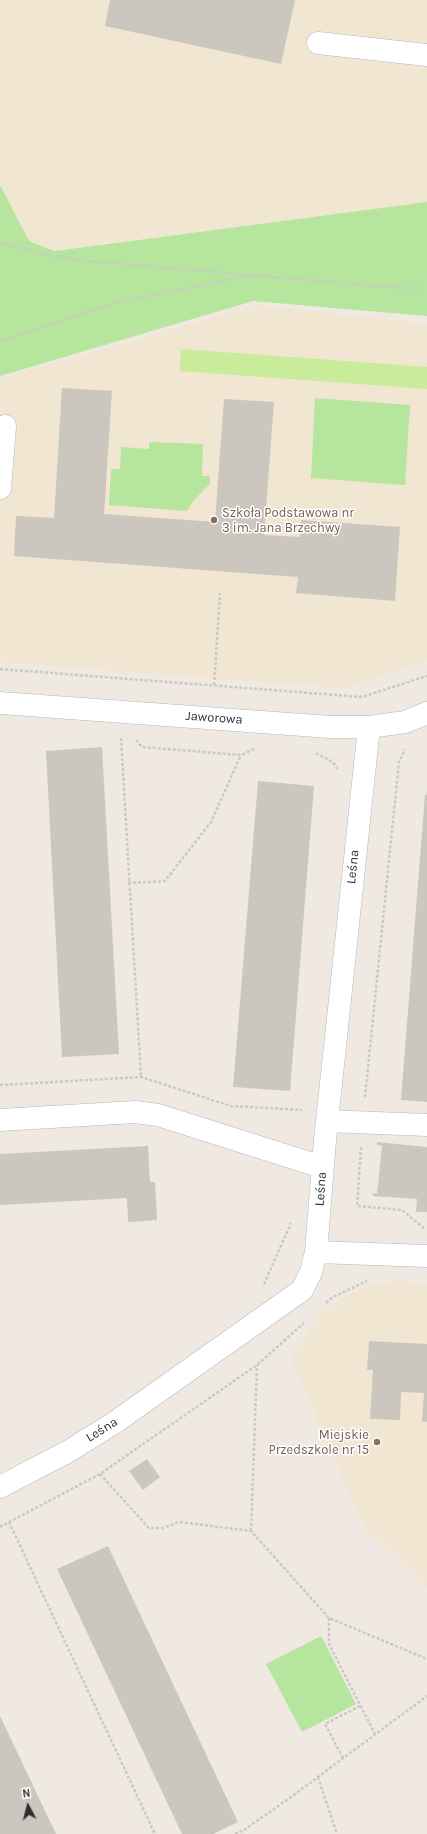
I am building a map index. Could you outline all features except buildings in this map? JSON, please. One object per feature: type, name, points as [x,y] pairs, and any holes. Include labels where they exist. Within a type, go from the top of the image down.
[{"type":"street","points":[[318,43],[427,55]]},
{"type":"street","points":[[0,488],[5,426]]},
{"type":"street","name":"Jaworowa","points":[[0,703],[330,727],[369,727],[406,722],[427,713]]},
{"type":"street","name":"Leśna","points":[[0,1487],[69,1451],[114,1423],[302,1290],[312,1272],[316,1252],[322,1168],[369,727]]},
{"type":"street","points":[[0,1120],[135,1112],[158,1115],[322,1168]]},
{"type":"street","points":[[327,1120],[427,1125]]},
{"type":"street","points":[[316,1252],[427,1256]]},
{"type":"path","points":[[0,243],[39,253],[77,260],[400,288],[427,288]]},
{"type":"path","points":[[0,341],[117,302],[251,275]]},
{"type":"path","points":[[214,685],[220,593]]},
{"type":"path","points":[[0,669],[362,697],[427,676]]},
{"type":"path","points":[[133,736],[142,747],[241,755],[258,748]]},
{"type":"path","points":[[121,737],[128,883],[141,1077]]},
{"type":"path","points":[[408,746],[403,751],[399,762],[363,1123],[357,1206],[402,1210],[427,1230]]},
{"type":"path","points":[[314,752],[333,762],[341,774]]},
{"type":"path","points":[[128,883],[165,882],[210,822],[241,755]]},
{"type":"path","points":[[261,1290],[292,1219]]},
{"type":"path","points":[[321,1307],[333,1297],[364,1282],[371,1281]]},
{"type":"path","points":[[0,1527],[100,1474],[257,1365],[310,1318]]},
{"type":"path","points":[[251,1532],[257,1365]]},
{"type":"path","points":[[100,1474],[149,1528],[163,1528],[179,1522],[251,1532],[329,1618],[427,1659]]},
{"type":"path","points":[[9,1522],[155,1834]]},
{"type":"path","points":[[329,1618],[329,1644],[375,1734]]},
{"type":"path","points":[[235,1834],[244,1830],[318,1777],[427,1696]]},
{"type":"path","points":[[343,1758],[326,1724],[360,1706]]},
{"type":"path","points":[[318,1777],[337,1834]]},
{"type":"shaded area","points":[[0,0],[427,0],[427,202],[55,250],[29,241],[0,185]]},
{"type":"shaded area","name":"Szkoła Podstawowa nr 3 im. Jana Brzechwy","points":[[256,305],[427,324],[427,660],[345,688],[0,662],[0,379]]},
{"type":"shaded area","name":"Miejskie Przedszkole nr 15","points":[[394,1281],[427,1283],[427,1588],[363,1526],[291,1358],[321,1314],[345,1297],[368,1286]]},
{"type":"green space","points":[[0,185],[29,241],[55,251],[427,202],[427,316],[253,301],[0,376]]},
{"type":"green space","points":[[181,349],[427,367],[427,389],[180,371]]},
{"type":"green space","points":[[315,398],[410,405],[405,485],[311,478]]},
{"type":"green space","points":[[149,442],[203,444],[202,476],[210,476],[210,484],[193,501],[187,511],[109,505],[111,469],[120,469],[121,447],[149,449]]},
{"type":"green space","points":[[321,1636],[356,1704],[302,1732],[266,1664]]},
{"type":"place","name":"Szkoła Podstawowa nr 3 im. Jana Brzechwy","points":[[214,520]]},
{"type":"place","name":"Miejskie Przedszkole nr 15","points":[[377,1442]]}]
